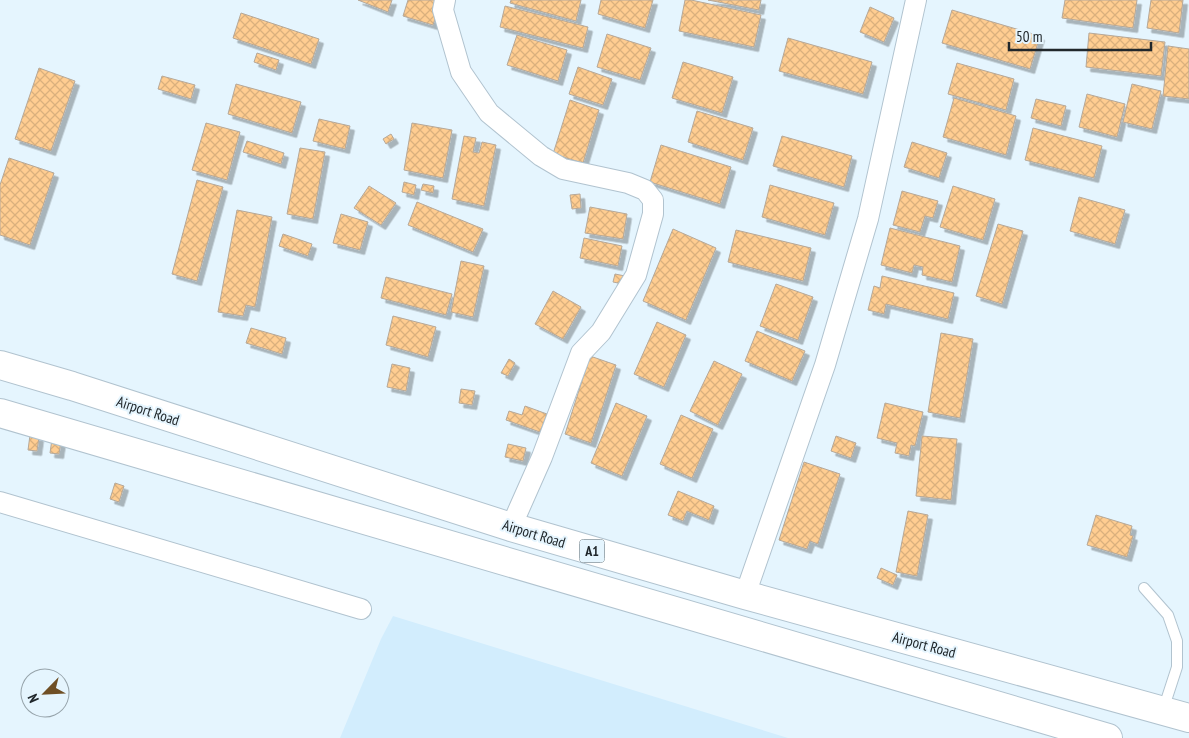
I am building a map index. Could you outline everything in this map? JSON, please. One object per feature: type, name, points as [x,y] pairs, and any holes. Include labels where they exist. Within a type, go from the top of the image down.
[{"type":"highway","name":"Airport Road","points":[[0,365],[72,386],[510,527],[745,596],[1189,718]]},
{"type":"highway","name":"A1","points":[[0,413],[1108,738]]},
{"type":"street","points":[[445,0],[443,10],[461,72],[489,113],[541,156],[563,169],[628,183],[645,190],[653,200],[653,214],[636,275],[601,332],[581,353],[542,457],[510,527]]},
{"type":"street","points":[[745,596],[825,365],[868,219],[916,0]]},
{"type":"street","points":[[0,502],[361,609]]},
{"type":"lane","points":[[1144,588],[1168,615],[1177,642],[1177,668],[1162,711]]},
{"type":"shaded area","points":[[393,616],[788,738],[340,738],[381,639]]},
{"type":"building","points":[[358,0],[392,0],[388,12]]},
{"type":"building","points":[[408,0],[441,0],[433,25],[403,16]]},
{"type":"building","points":[[511,0],[581,0],[576,21],[510,3]]},
{"type":"building","points":[[601,0],[653,0],[645,28],[598,14]]},
{"type":"building","points":[[685,0],[761,15],[754,47],[679,31]]},
{"type":"building","points":[[708,0],[761,0],[759,10]]},
{"type":"building","points":[[1065,0],[1137,0],[1133,28],[1062,18]]},
{"type":"building","points":[[1151,0],[1183,0],[1179,33],[1147,28]]},
{"type":"building","points":[[505,6],[588,27],[583,48],[500,27]]},
{"type":"building","points":[[870,7],[894,18],[884,42],[860,32]]},
{"type":"building","points":[[952,10],[1040,36],[1030,69],[942,43]]},
{"type":"building","points":[[241,13],[319,39],[311,64],[233,38]]},
{"type":"building","points":[[1089,33],[1165,42],[1161,76],[1086,67]]},
{"type":"building","points":[[607,34],[651,48],[640,80],[597,67]]},
{"type":"building","points":[[517,35],[567,50],[558,81],[507,65]]},
{"type":"building","points":[[788,38],[872,62],[863,94],[779,71]]},
{"type":"building","points":[[1168,46],[1189,49],[1189,99],[1163,96]]},
{"type":"building","points":[[257,53],[279,60],[276,70],[254,62]]},
{"type":"building","points":[[683,62],[733,77],[722,113],[672,98]]},
{"type":"building","points":[[957,63],[1014,79],[1006,110],[948,94]]},
{"type":"building","points":[[578,67],[612,79],[603,105],[569,94]]},
{"type":"building","points":[[39,68],[75,81],[51,151],[15,139]]},
{"type":"building","points":[[162,76],[195,85],[191,99],[158,89]]},
{"type":"building","points":[[236,84],[301,102],[292,133],[228,114]]},
{"type":"building","points":[[1132,84],[1161,91],[1152,129],[1123,122]]},
{"type":"building","points":[[1087,94],[1125,104],[1117,137],[1079,127]]},
{"type":"building","points":[[954,98],[1016,116],[1006,155],[943,137]]},
{"type":"building","points":[[1036,99],[1066,106],[1061,126],[1031,118]]},
{"type":"building","points":[[570,100],[599,110],[583,163],[553,154]]},
{"type":"building","points":[[697,111],[753,128],[743,160],[688,142]]},
{"type":"building","points":[[319,119],[350,126],[345,149],[313,141]]},
{"type":"building","points":[[206,123],[240,132],[227,180],[192,170]]},
{"type":"building","points":[[412,123],[452,130],[443,178],[404,170]]},
{"type":"building","points":[[1033,128],[1102,146],[1094,178],[1025,160]]},
{"type":"building","points":[[391,134],[394,139],[386,144],[383,139]]},
{"type":"building","points":[[464,136],[476,138],[473,152],[479,153],[482,142],[496,145],[484,206],[452,199]]},
{"type":"building","points":[[782,136],[852,156],[844,187],[773,166]]},
{"type":"building","points":[[247,141],[284,153],[281,164],[243,152]]},
{"type":"building","points":[[912,142],[947,153],[939,178],[904,167]]},
{"type":"building","points":[[661,145],[731,167],[720,204],[650,182]]},
{"type":"building","points":[[300,148],[325,152],[313,219],[287,214]]},
{"type":"building","points":[[9,158],[54,173],[30,245],[0,235],[0,185]]},
{"type":"building","points":[[197,180],[223,187],[197,281],[172,274]]},
{"type":"building","points":[[404,182],[416,185],[414,195],[402,192]]},
{"type":"building","points":[[423,184],[434,186],[433,193],[421,190]]},
{"type":"building","points":[[770,185],[834,203],[825,235],[762,217]]},
{"type":"building","points":[[369,186],[396,203],[381,225],[354,208]]},
{"type":"building","points":[[953,186],[995,199],[983,240],[940,227]]},
{"type":"building","points":[[902,191],[938,201],[933,218],[925,216],[920,232],[893,225]]},
{"type":"building","points":[[580,194],[581,208],[572,209],[570,195]]},
{"type":"building","points":[[1079,197],[1125,210],[1115,244],[1070,231]]},
{"type":"building","points":[[417,202],[483,229],[473,252],[408,225]]},
{"type":"building","points":[[590,207],[627,214],[623,239],[585,233]]},
{"type":"building","points":[[237,210],[272,217],[255,307],[246,305],[243,316],[218,312]]},
{"type":"building","points":[[341,214],[368,222],[360,250],[333,243]]},
{"type":"building","points":[[998,224],[1023,231],[1002,304],[976,296]]},
{"type":"building","points":[[890,228],[960,246],[952,282],[922,275],[923,267],[914,265],[912,273],[881,265]]},
{"type":"building","points":[[673,229],[716,248],[686,320],[643,301]]},
{"type":"building","points":[[736,230],[811,248],[803,281],[728,262]]},
{"type":"building","points":[[283,234],[312,244],[308,256],[279,246]]},
{"type":"building","points":[[584,238],[622,246],[618,266],[580,258]]},
{"type":"building","points":[[461,261],[484,266],[473,317],[451,312]]},
{"type":"building","points":[[615,274],[625,276],[623,284],[613,282]]},
{"type":"building","points":[[882,276],[954,293],[948,319],[886,304],[884,314],[868,310],[874,286],[880,288]]},
{"type":"building","points":[[386,277],[452,294],[446,315],[381,298]]},
{"type":"building","points":[[776,284],[813,297],[798,340],[760,326]]},
{"type":"building","points":[[553,291],[581,307],[563,339],[535,324]]},
{"type":"building","points":[[393,316],[436,327],[428,357],[386,345]]},
{"type":"building","points":[[657,322],[686,335],[664,387],[634,374]]},
{"type":"building","points":[[251,328],[286,338],[282,354],[246,343]]},
{"type":"building","points":[[757,331],[805,351],[792,381],[745,361]]},
{"type":"building","points":[[941,333],[973,339],[960,418],[928,412]]},
{"type":"building","points":[[590,356],[616,365],[591,443],[565,434]]},
{"type":"building","points":[[509,359],[515,363],[508,376],[501,373]]},
{"type":"building","points":[[714,361],[742,374],[718,425],[690,411]]},
{"type":"building","points":[[392,364],[410,368],[406,391],[387,387]]},
{"type":"building","points":[[461,389],[475,391],[472,405],[459,403]]},
{"type":"building","points":[[616,403],[647,416],[622,476],[591,463]]},
{"type":"building","points":[[885,403],[923,412],[915,446],[911,445],[909,456],[895,453],[897,443],[877,438]]},
{"type":"building","points":[[525,406],[547,414],[540,432],[506,420],[509,411],[522,415]]},
{"type":"building","points":[[681,415],[713,429],[692,478],[660,464]]},
{"type":"building","points":[[30,435],[39,437],[37,451],[28,450]]},
{"type":"building","points":[[836,436],[856,443],[851,458],[831,451]]},
{"type":"building","points":[[922,436],[957,439],[951,500],[916,496]]},
{"type":"building","points":[[52,439],[61,441],[59,454],[50,453]]},
{"type":"building","points":[[508,444],[526,448],[523,461],[505,457]]},
{"type":"building","points":[[804,462],[840,474],[818,544],[810,541],[807,549],[779,540]]},
{"type":"building","points":[[115,483],[124,486],[119,502],[110,499]]},
{"type":"building","points":[[678,491],[714,506],[709,520],[687,511],[683,521],[668,515]]},
{"type":"building","points":[[908,511],[928,515],[917,576],[896,572]]},
{"type":"building","points":[[1096,515],[1132,526],[1130,535],[1133,536],[1127,557],[1087,545]]},
{"type":"building","points":[[881,568],[897,575],[893,585],[877,578]]}]
